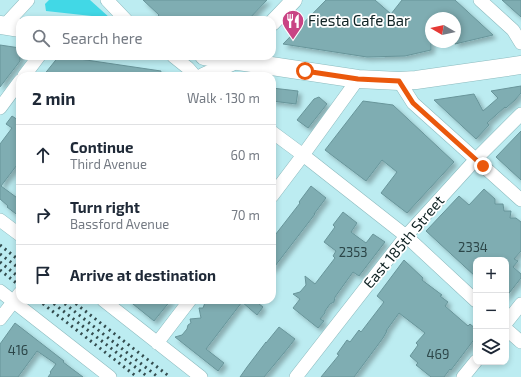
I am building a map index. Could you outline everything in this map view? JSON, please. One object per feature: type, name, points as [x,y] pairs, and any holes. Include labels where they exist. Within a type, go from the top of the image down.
[{"type":"main road","points":[[250,60],[358,79],[399,81],[416,80],[521,65]]},
{"type":"street","points":[[16,16],[28,0]]},
{"type":"street","points":[[107,0],[122,16]]},
{"type":"street","points":[[276,19],[294,0]]},
{"type":"street","points":[[480,0],[513,30],[521,43]]},
{"type":"street","points":[[8,27],[16,16]]},
{"type":"street","points":[[27,72],[36,60]]},
{"type":"street","points":[[178,60],[192,72]]},
{"type":"street","points":[[211,72],[235,60]]},
{"type":"street","points":[[276,191],[358,79]]},
{"type":"street","points":[[399,81],[413,103],[521,200]]},
{"type":"street","points":[[0,108],[16,87]]},
{"type":"street","name":"East 185th Street","points":[[296,377],[406,236],[476,159],[521,114]]},
{"type":"street","points":[[276,135],[406,236],[473,298]]},
{"type":"street","points":[[0,220],[16,232]]},
{"type":"street","points":[[0,291],[16,297]]},
{"type":"street","points":[[0,319],[16,298]]},
{"type":"street","points":[[25,304],[110,377]]},
{"type":"street","points":[[108,304],[201,377]]},
{"type":"street","points":[[158,343],[187,304]]},
{"type":"street","points":[[509,319],[521,304]]},
{"type":"street","points":[[509,332],[521,342]]},
{"type":"street","points":[[463,377],[473,364]]},
{"type":"shaded area","points":[[49,0],[90,0],[108,16],[92,16],[46,11],[45,4]]},
{"type":"building","points":[[143,0],[267,0],[252,16],[158,16],[159,15]]},
{"type":"building","points":[[326,0],[375,0],[391,14],[402,0],[455,0],[493,35],[461,43],[461,12],[425,12],[425,48],[431,48],[431,50],[405,56],[367,57],[283,44]]},
{"type":"building","points":[[502,0],[521,0],[521,17]]},
{"type":"building","points":[[0,45],[16,47],[16,60],[20,61],[0,87]]},
{"type":"building","points":[[56,60],[86,60],[161,71],[161,72],[46,72]]},
{"type":"building","points":[[521,86],[521,93],[506,108],[505,107],[487,123],[489,125],[476,139],[434,100],[474,94],[483,111],[498,98],[491,91]]},
{"type":"building","points":[[276,88],[298,91],[296,104],[276,102]]},
{"type":"building","points":[[319,97],[327,104],[308,128],[297,120],[314,99]]},
{"type":"building","points":[[363,101],[393,105],[454,162],[407,213],[381,193],[397,172],[382,160],[366,181],[325,150]]},
{"type":"building","points":[[12,116],[16,119],[16,166],[1,186],[16,197],[16,214],[0,199],[0,144],[12,128],[6,124]]},
{"type":"building","points":[[521,131],[521,180],[496,157]]},
{"type":"building","points":[[311,186],[326,198],[276,265],[276,234],[300,203],[299,202]]},
{"type":"building","points":[[484,189],[495,199],[495,204],[503,204],[504,211],[511,211],[510,218],[516,218],[521,222],[521,251],[514,259],[518,261],[513,267],[521,274],[521,278],[509,293],[509,257],[473,257],[473,274],[426,231],[459,196],[469,205]]},
{"type":"building","points":[[343,212],[357,223],[351,232],[366,243],[373,234],[385,242],[359,276],[353,272],[335,297],[334,302],[330,304],[320,319],[324,321],[318,328],[293,308],[300,299],[293,294],[300,292],[306,285],[305,276],[315,284],[335,258],[333,256],[336,251],[324,242],[335,227],[333,225]]},
{"type":"building","points":[[404,260],[423,278],[422,280],[442,295],[440,296],[448,302],[445,306],[468,326],[470,324],[473,326],[473,341],[444,377],[431,377],[416,365],[418,363],[410,356],[418,345],[416,343],[425,333],[399,313],[386,331],[383,338],[354,377],[321,377],[339,355],[337,354],[347,340],[350,342],[359,330],[361,332],[384,302],[377,296]]},
{"type":"building","points":[[133,304],[168,304],[154,321]]},
{"type":"building","points":[[204,304],[240,304],[206,349],[224,363],[218,371],[175,337],[182,335],[187,329],[188,325],[191,323],[190,319],[201,318],[199,308],[203,308]]},
{"type":"building","points":[[244,304],[259,304],[263,307],[257,315]]},
{"type":"building","points":[[15,323],[83,377],[48,377],[56,364],[37,351],[18,377],[0,377],[0,344]]},
{"type":"building","points":[[279,327],[295,339],[288,348],[264,377],[240,377],[266,342]]},
{"type":"railway","points":[[0,245],[16,258]]},
{"type":"railway","points":[[0,254],[16,266]]},
{"type":"railway","points":[[0,262],[16,275]]},
{"type":"railway","points":[[0,270],[16,283]]},
{"type":"railway","points":[[43,304],[137,377]]},
{"type":"railway","points":[[54,304],[148,377]]},
{"type":"railway","points":[[65,304],[158,377]]},
{"type":"railway","points":[[76,304],[170,377]]},
{"type":"place","name":"Fiesta Cafe Bar","points":[[293,40]]},
{"type":"route","points":[[305,71],[358,79],[399,81],[413,103],[483,166]]}]
